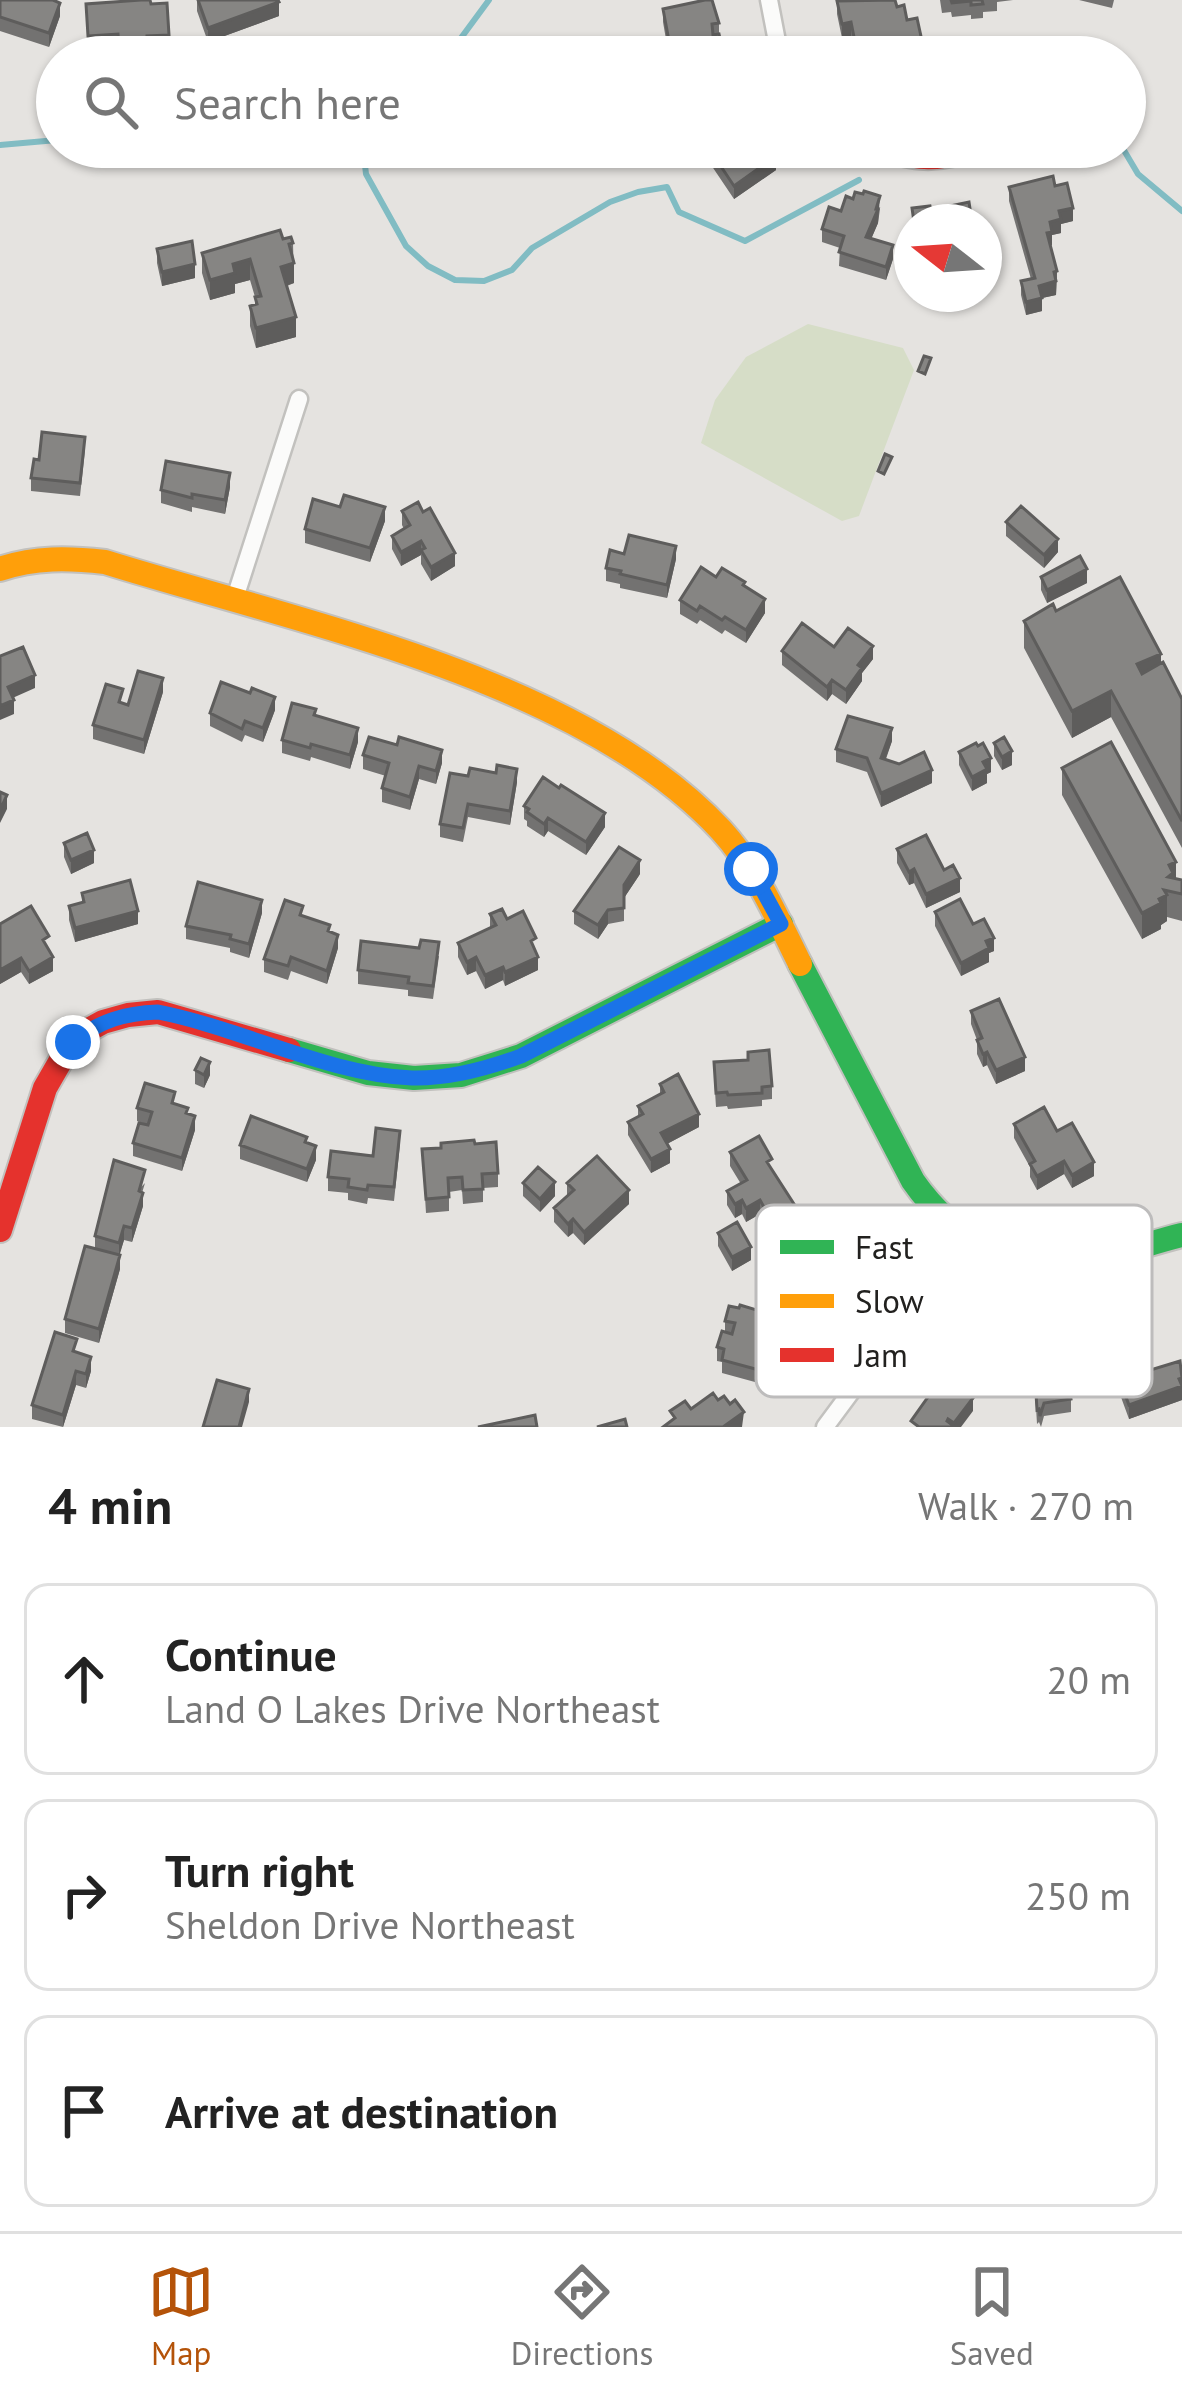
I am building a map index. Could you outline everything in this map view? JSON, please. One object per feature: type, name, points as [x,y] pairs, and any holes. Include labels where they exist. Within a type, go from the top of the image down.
[{"type":"street","points":[[769,0],[776,36]]},
{"type":"street","points":[[234,601],[298,399]]},
{"type":"street","points":[[0,569],[45,558],[105,562],[458,672],[534,704],[612,745],[669,783],[717,825],[751,869],[913,1181],[931,1205]]},
{"type":"street","points":[[0,1230],[55,1064],[73,1042],[111,1018],[158,1012],[368,1073],[414,1078],[461,1075],[521,1056],[781,924]]},
{"type":"street","points":[[1152,1242],[1182,1234]]},
{"type":"street","points":[[825,1427],[847,1397]]},
{"type":"green space","points":[[808,324],[903,348],[914,370],[859,516],[842,521],[701,443],[715,400],[746,357]]},
{"type":"building","points":[[0,0],[60,3],[49,33],[0,17]]},
{"type":"building","points":[[198,0],[278,0],[279,2],[208,28]]},
{"type":"building","points":[[712,0],[719,23],[712,24],[713,35],[719,36],[668,36],[663,9]]},
{"type":"building","points":[[895,0],[897,7],[904,5],[907,20],[917,18],[921,36],[854,36],[851,22],[842,24],[837,1]]},
{"type":"building","points":[[982,0],[983,4],[952,3]]},
{"type":"building","points":[[167,3],[169,35],[88,36],[86,4]]},
{"type":"building","points":[[722,168],[759,168],[734,186]]},
{"type":"building","points":[[1053,176],[1055,186],[1067,183],[1073,208],[1059,211],[1061,219],[1050,222],[1052,232],[1047,233],[1056,281],[1039,286],[1042,298],[1026,302],[1021,281],[1035,278],[1009,187]]},
{"type":"building","points":[[855,192],[880,196],[866,237],[893,245],[886,267],[839,252],[844,236],[822,229],[829,207],[841,211],[846,196],[853,199]]},
{"type":"building","points":[[280,230],[283,239],[291,237],[293,243],[289,244],[294,263],[281,267],[296,317],[256,328],[250,306],[261,296],[250,259],[233,264],[235,273],[210,280],[202,253]]},
{"type":"building","points":[[192,241],[195,264],[162,272],[157,249]]},
{"type":"building","points":[[924,356],[931,358],[925,374],[918,371]]},
{"type":"building","points":[[42,432],[85,437],[80,483],[31,478]]},
{"type":"building","points":[[885,454],[892,457],[884,474],[878,471]]},
{"type":"building","points":[[166,461],[230,473],[225,500],[161,490]]},
{"type":"building","points":[[344,495],[385,507],[370,548],[305,529],[313,499],[340,507]]},
{"type":"building","points":[[418,502],[423,512],[430,508],[455,553],[431,567],[421,541],[401,552],[392,536],[410,525],[402,511]]},
{"type":"building","points":[[1021,506],[1058,539],[1044,555],[1006,522]]},
{"type":"building","points":[[629,535],[676,546],[667,585],[606,568],[610,550],[624,554]]},
{"type":"building","points":[[1080,556],[1087,569],[1047,590],[1041,577]]},
{"type":"building","points":[[701,567],[716,577],[722,568],[765,599],[746,630],[680,600]]},
{"type":"building","points":[[1120,577],[1161,654],[1137,664],[1142,674],[1163,662],[1182,699],[1182,821],[1111,691],[1072,711],[1024,621],[1053,604],[1056,611]]},
{"type":"building","points":[[802,623],[834,647],[848,628],[873,646],[846,690],[832,680],[827,687],[782,651]]},
{"type":"building","points":[[23,647],[35,675],[8,687],[14,700],[0,706],[0,656]]},
{"type":"building","points":[[138,671],[163,678],[144,740],[93,725],[106,684],[123,689],[119,702],[128,705]]},
{"type":"building","points":[[221,682],[275,697],[263,728],[245,721],[242,729],[210,713]]},
{"type":"building","points":[[292,703],[358,728],[350,755],[282,740]]},
{"type":"building","points":[[848,716],[892,728],[881,758],[899,764],[924,752],[932,770],[881,793],[867,758],[836,749]]},
{"type":"building","points":[[369,737],[397,745],[399,737],[442,750],[436,771],[419,766],[410,797],[382,788],[389,763],[363,755]]},
{"type":"building","points":[[1004,737],[1012,751],[1002,757],[994,743]]},
{"type":"building","points":[[1111,742],[1176,862],[1169,865],[1173,873],[1168,877],[1182,880],[1182,894],[1164,890],[1167,895],[1159,899],[1161,903],[1142,913],[1062,768]]},
{"type":"building","points":[[983,743],[991,758],[983,762],[987,769],[972,777],[959,752]]},
{"type":"building","points":[[497,765],[517,769],[510,811],[468,804],[463,828],[440,824],[450,773],[468,776],[470,768],[496,773]]},
{"type":"building","points":[[543,777],[605,813],[586,842],[548,818],[544,824],[527,812],[524,806]]},
{"type":"building","points":[[87,833],[94,850],[71,860],[64,843]]},
{"type":"building","points":[[926,835],[944,870],[953,865],[960,878],[926,894],[897,849]]},
{"type":"building","points":[[619,847],[640,860],[624,885],[624,908],[608,910],[598,925],[574,911]]},
{"type":"building","points":[[130,880],[138,911],[75,928],[69,906],[84,902],[82,893]]},
{"type":"building","points":[[198,882],[262,900],[249,944],[230,939],[231,935],[186,926]]},
{"type":"building","points":[[960,899],[973,924],[984,919],[994,938],[986,941],[989,948],[961,963],[935,912]]},
{"type":"building","points":[[285,900],[303,906],[300,915],[330,925],[328,931],[338,935],[327,971],[291,957],[288,966],[264,959]]},
{"type":"building","points":[[31,906],[49,936],[43,940],[53,957],[29,971],[21,958],[0,970],[0,924]]},
{"type":"building","points":[[502,909],[507,919],[523,911],[536,938],[531,941],[538,957],[485,975],[476,957],[467,962],[458,943],[496,925],[490,914]]},
{"type":"building","points":[[421,940],[439,942],[433,986],[408,983],[409,977],[358,970],[361,941],[419,948]]},
{"type":"building","points":[[999,999],[1025,1057],[996,1070],[977,1040],[982,1038],[971,1011]]},
{"type":"building","points":[[769,1050],[772,1086],[762,1087],[762,1093],[716,1093],[714,1062],[748,1060],[748,1052]]},
{"type":"building","points":[[201,1058],[210,1062],[204,1075],[195,1070]]},
{"type":"building","points":[[678,1074],[699,1114],[661,1133],[670,1149],[651,1159],[628,1122],[643,1114],[638,1106],[664,1092],[660,1084]]},
{"type":"building","points":[[145,1083],[175,1092],[172,1103],[195,1116],[182,1158],[133,1143],[139,1123],[148,1125],[152,1112],[137,1108]]},
{"type":"building","points":[[1044,1107],[1057,1131],[1072,1123],[1094,1162],[1072,1175],[1064,1161],[1037,1176],[1030,1164],[1035,1161],[1014,1124]]},
{"type":"building","points":[[251,1116],[307,1137],[305,1142],[316,1146],[307,1169],[240,1145]]},
{"type":"building","points":[[376,1128],[400,1131],[394,1187],[368,1185],[367,1190],[348,1187],[349,1179],[328,1177],[331,1151],[373,1156]]},
{"type":"building","points":[[759,1136],[772,1159],[767,1162],[794,1204],[763,1205],[760,1200],[746,1208],[742,1200],[735,1204],[727,1191],[747,1180],[730,1152]]},
{"type":"building","points":[[474,1140],[475,1144],[496,1142],[498,1173],[482,1174],[483,1189],[463,1190],[462,1177],[448,1178],[449,1197],[426,1199],[422,1149]]},
{"type":"building","points":[[597,1156],[629,1190],[584,1232],[573,1219],[568,1224],[554,1208],[574,1190],[567,1183]]},
{"type":"building","points":[[114,1160],[145,1170],[132,1228],[124,1226],[119,1243],[95,1236]]},
{"type":"building","points":[[538,1167],[555,1182],[540,1199],[523,1183]]},
{"type":"building","points":[[737,1222],[751,1247],[732,1257],[718,1233]]},
{"type":"building","points":[[85,1246],[120,1255],[99,1329],[65,1319]]},
{"type":"building","points":[[729,1306],[756,1310],[756,1369],[722,1360],[724,1349],[717,1347],[722,1331],[732,1334],[735,1323],[725,1321]]},
{"type":"building","points":[[55,1332],[77,1339],[73,1351],[91,1357],[86,1374],[76,1371],[63,1415],[32,1405]]},
{"type":"building","points":[[1180,1361],[1182,1386],[1152,1397],[1152,1370]]},
{"type":"building","points":[[217,1380],[249,1389],[239,1427],[203,1427]]},
{"type":"building","points":[[713,1393],[730,1404],[735,1400],[744,1412],[723,1427],[663,1427],[675,1418],[670,1411],[685,1401],[691,1409]]},
{"type":"building","points":[[928,1397],[973,1398],[954,1423],[948,1419],[955,1427],[919,1427],[911,1421]]},
{"type":"building","points":[[1036,1397],[1071,1397],[1044,1403],[1040,1416]]},
{"type":"building","points":[[1126,1397],[1151,1397],[1129,1405]]},
{"type":"building","points":[[535,1415],[537,1427],[478,1427]]},
{"type":"building","points":[[625,1419],[627,1427],[597,1427]]},
{"type":"waterway","points":[[462,36],[489,0]]},
{"type":"waterway","points":[[0,145],[36,142]]},
{"type":"waterway","points":[[365,168],[406,246],[428,266],[455,280],[484,281],[512,270],[532,248],[610,202],[638,192],[667,187],[679,212],[745,241],[859,180]]},
{"type":"waterway","points":[[1134,168],[1182,211]]},
{"type":"traffic: fast","points":[[289,1050],[368,1073],[414,1078],[461,1075],[521,1056],[781,924]]},
{"type":"traffic: fast","points":[[800,964],[913,1181],[933,1205]]},
{"type":"traffic: fast","points":[[1152,1243],[1182,1235]]},
{"type":"traffic: slow","points":[[0,569],[52,559],[105,562],[432,662],[593,733],[662,778],[721,830],[755,877],[800,964]]},
{"type":"traffic: jam","points":[[0,1230],[45,1088],[68,1048],[83,1033],[103,1022],[158,1012],[289,1050]]},
{"type":"route","points":[[73,1042],[111,1018],[158,1012],[368,1073],[414,1078],[461,1075],[521,1056],[781,924],[751,869]]}]
